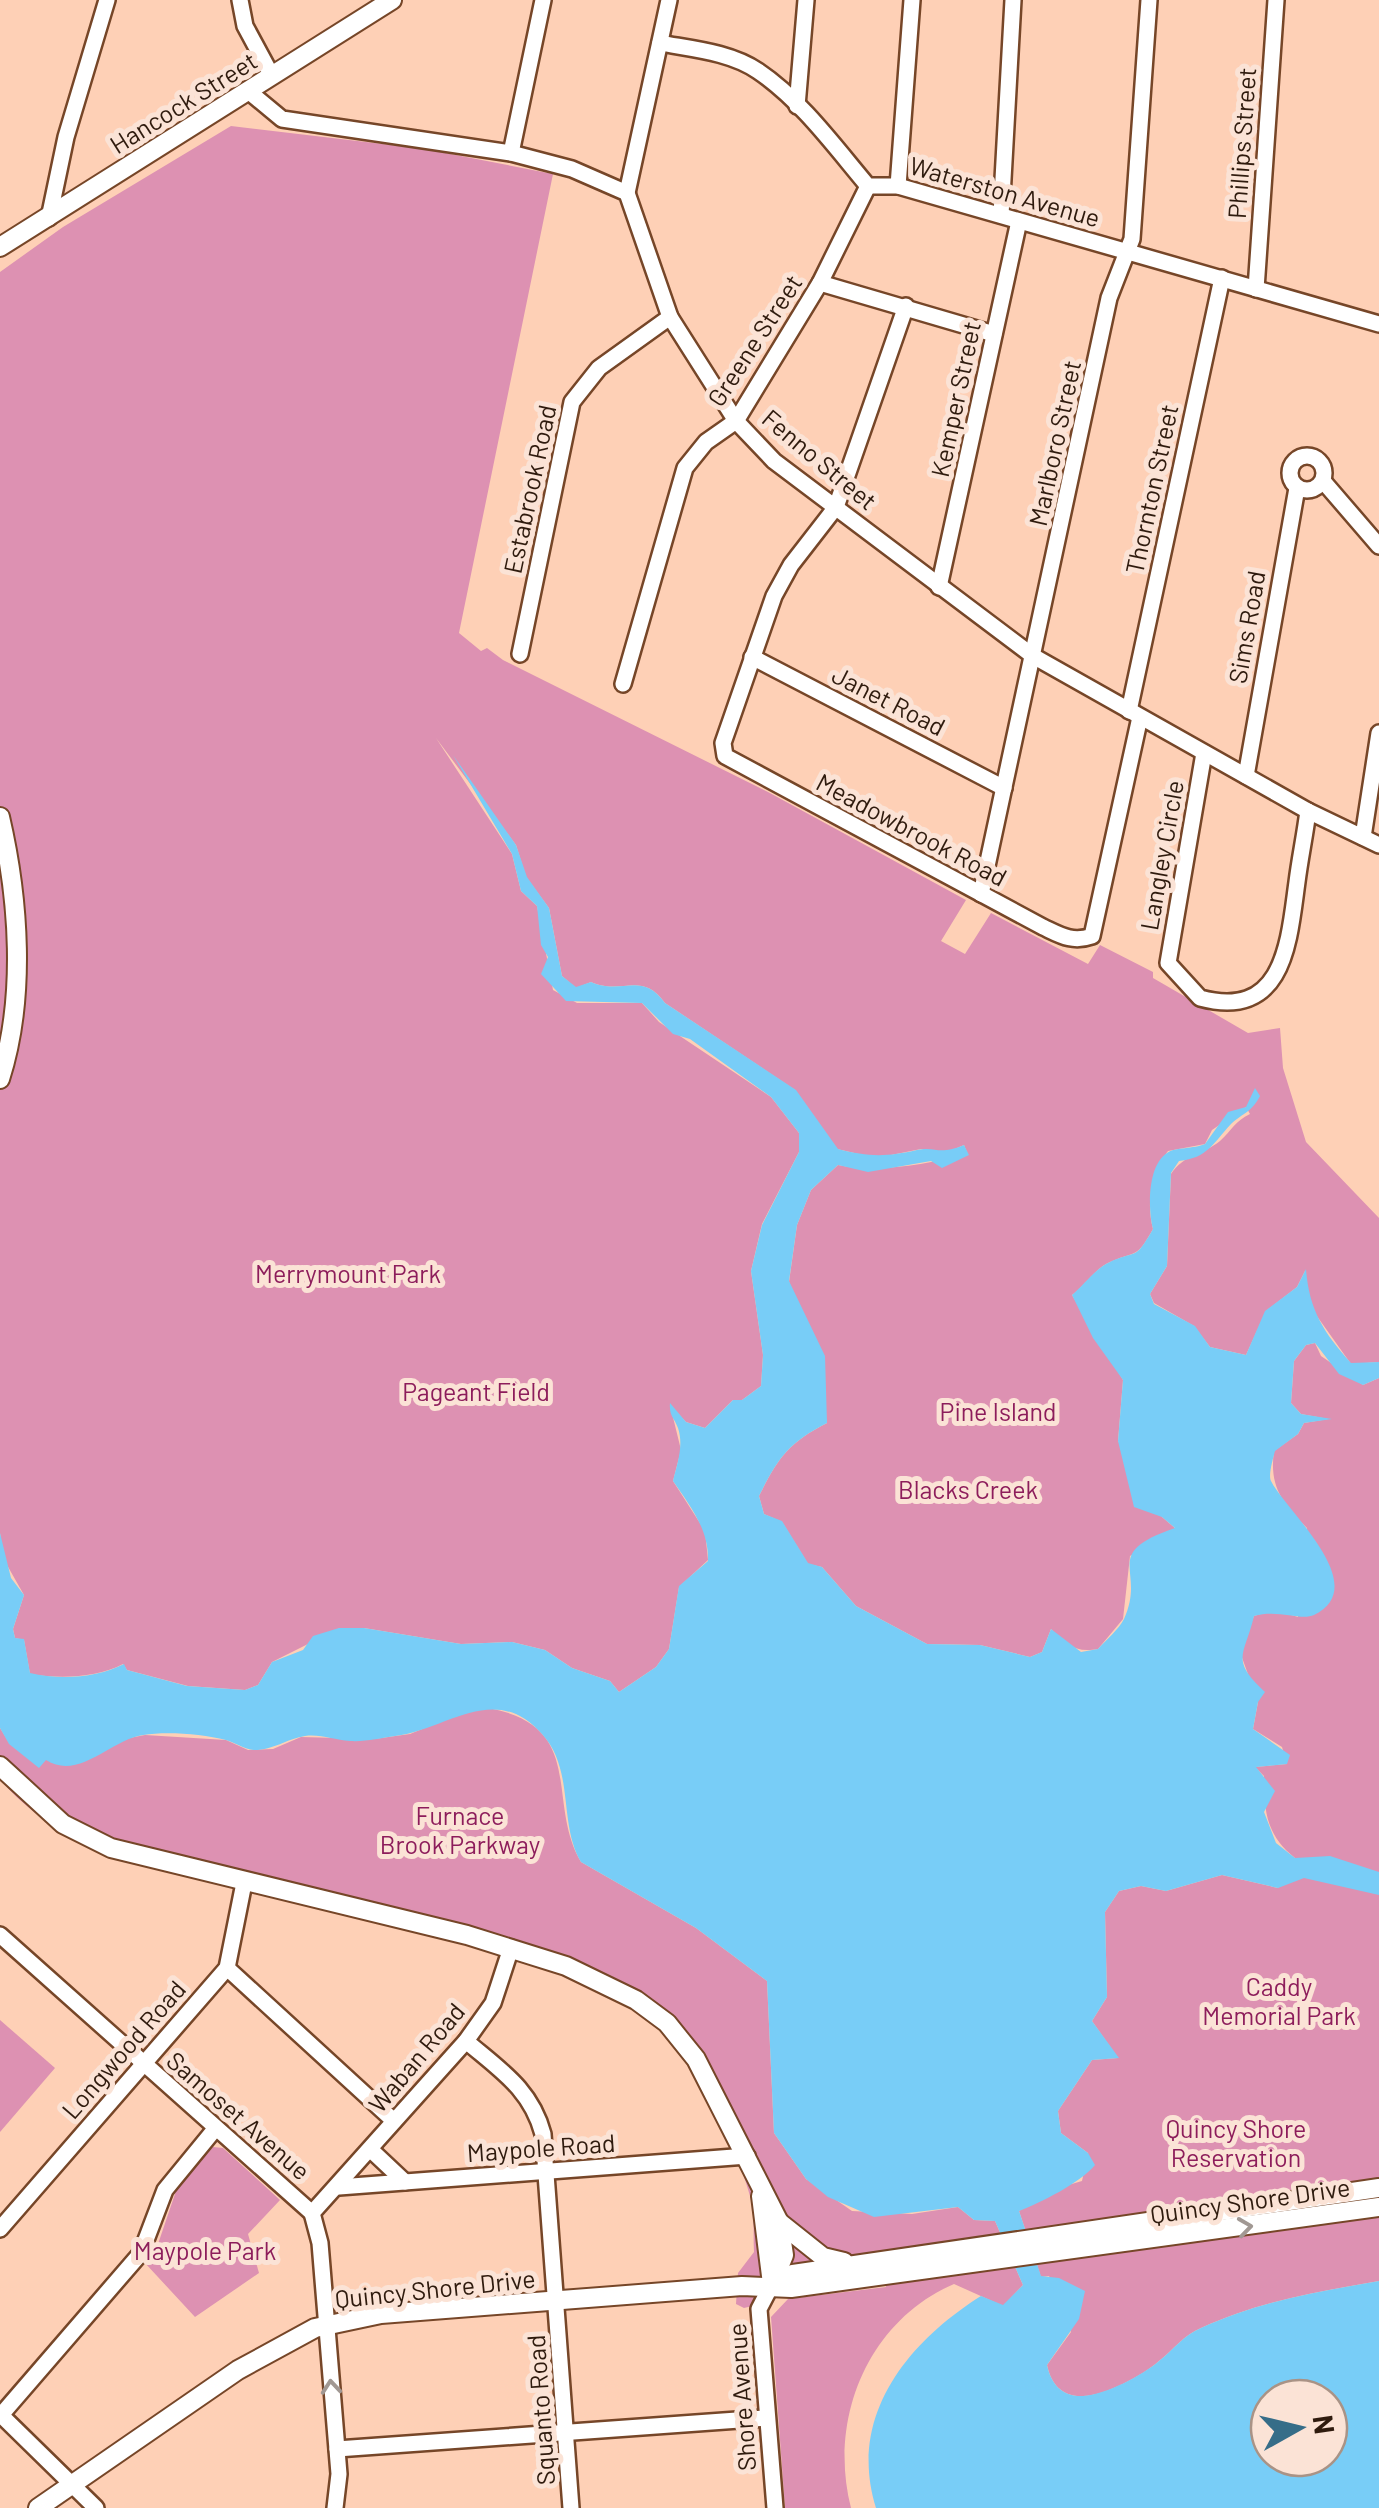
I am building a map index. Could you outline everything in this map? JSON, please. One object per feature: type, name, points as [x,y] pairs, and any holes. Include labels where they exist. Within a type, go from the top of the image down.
[{"type":"main road","name":"Hancock Street","points":[[0,247],[392,0]]},
{"type":"main road","points":[[0,818],[10,864],[16,946],[10,1025],[0,1079]]},
{"type":"main road","points":[[0,1766],[38,1805],[88,1838],[140,1858],[422,1922],[511,1948],[607,1984],[667,2023],[696,2059],[747,2156],[760,2192],[772,2284]]},
{"type":"main road","name":"Quincy Shore Drive","points":[[1041,2248],[1379,2188]]},
{"type":"main road","points":[[760,2192],[779,2222],[823,2257],[860,2264]]},
{"type":"main road","name":"Quincy Shore Drive","points":[[38,2508],[281,2343],[326,2325],[381,2314],[772,2284],[791,2288],[1001,2253],[1379,2206]]},
{"type":"main road","points":[[772,2284],[784,2255],[779,2222]]},
{"type":"main road","name":"Quincy Shore Drive","points":[[772,2284],[792,2274],[860,2264],[1001,2253]]},
{"type":"street","points":[[48,218],[107,0]]},
{"type":"street","points":[[240,0],[245,26],[272,76]]},
{"type":"street","points":[[510,154],[542,0]]},
{"type":"street","points":[[247,90],[282,118],[510,154],[572,169],[627,192],[669,0]]},
{"type":"street","points":[[797,106],[806,0]]},
{"type":"street","points":[[898,186],[912,0]]},
{"type":"street","points":[[1001,216],[1014,0]]},
{"type":"street","name":"Marlboro Street","points":[[980,894],[1109,298],[1128,252],[1149,0]]},
{"type":"street","name":"Phillips Street","points":[[1256,289],[1276,0]]},
{"type":"street","points":[[660,43],[723,55],[758,70],[797,106],[868,186]]},
{"type":"street","name":"Waterston Avenue","points":[[868,186],[898,186],[1379,324]]},
{"type":"street","name":"Greene Street","points":[[624,684],[685,468],[706,442],[736,420],[820,284],[868,186]]},
{"type":"street","name":"Fenno Street","points":[[627,192],[670,318],[736,420],[774,461],[1033,656],[1308,811],[1379,846]]},
{"type":"street","name":"Kemper Street","points":[[939,587],[1019,220]]},
{"type":"street","name":"Thornton Street","points":[[1092,936],[1222,278]]},
{"type":"street","points":[[820,284],[994,334]]},
{"type":"street","points":[[752,657],[791,565],[836,508],[906,306]]},
{"type":"street","name":"Estabrook Road","points":[[520,654],[572,402],[600,368],[670,318]]},
{"type":"street","name":"Sims Road","points":[[1246,776],[1297,488],[1290,468],[1300,457],[1309,456],[1321,463],[1322,481],[1379,546]]},
{"type":"street","points":[[1297,488],[1309,491],[1322,481]]},
{"type":"street","points":[[1364,526],[1379,513]]},
{"type":"street","name":"Meadowbrook Road","points":[[752,657],[723,743],[726,756],[734,764],[1070,940],[1092,936]]},
{"type":"street","name":"Janet Road","points":[[752,657],[1004,788]]},
{"type":"street","points":[[1364,838],[1379,733]]},
{"type":"street","name":"Langley Circle","points":[[1204,753],[1168,963],[1200,998],[1232,1002],[1250,998],[1279,972],[1294,928],[1308,811]]},
{"type":"street","points":[[244,1883],[227,1968],[394,2120]]},
{"type":"street","name":"Samoset Avenue","points":[[0,1935],[312,2213],[320,2244],[337,2449],[335,2508]]},
{"type":"street","name":"Waban Road","points":[[338,2187],[466,2041],[493,2003],[511,1948]]},
{"type":"street","name":"Longwood Road","points":[[0,2229],[227,1968]]},
{"type":"street","name":"Squanto Road","points":[[466,2041],[524,2090],[536,2109],[546,2172],[571,2508]]},
{"type":"street","points":[[96,2508],[74,2482],[0,2414],[141,2253],[165,2190],[216,2128]]},
{"type":"street","points":[[371,2150],[404,2182]]},
{"type":"street","name":"Maypole Road","points":[[338,2187],[747,2156]]},
{"type":"street","name":"Samoset Avenue","points":[[312,2213],[338,2187]]},
{"type":"street","name":"Shore Avenue","points":[[772,2284],[759,2310],[775,2508]]},
{"type":"street","points":[[337,2449],[766,2418]]},
{"type":"green space","name":"Merrymount Park","points":[[231,126],[425,149],[553,174],[459,633],[481,651],[487,648],[503,660],[768,792],[966,900],[941,941],[965,954],[991,913],[1088,964],[1100,945],[1153,972],[1153,978],[1248,1033],[1280,1028],[1283,1068],[1306,1142],[1379,1218],[1379,1362],[1351,1364],[1309,1305],[1305,1271],[1297,1287],[1266,1311],[1246,1355],[1210,1347],[1194,1326],[1154,1303],[1150,1294],[1167,1266],[1171,1174],[1182,1162],[1214,1146],[1250,1114],[1246,1107],[1212,1130],[1205,1144],[1168,1151],[1154,1178],[1150,1198],[1153,1229],[1143,1245],[1136,1252],[1105,1264],[1072,1295],[1123,1380],[1118,1441],[1162,1517],[1176,1529],[1130,1556],[1123,1619],[1098,1649],[1072,1647],[1051,1629],[1042,1652],[1030,1657],[980,1645],[927,1644],[856,1606],[822,1567],[808,1564],[782,1522],[764,1514],[759,1496],[779,1461],[793,1445],[827,1423],[803,1317],[789,1282],[797,1225],[811,1190],[838,1165],[887,1168],[919,1164],[968,1155],[964,1145],[943,1154],[921,1149],[876,1158],[837,1149],[795,1090],[648,988],[591,982],[576,988],[562,976],[549,908],[526,877],[516,845],[436,738],[512,854],[521,891],[537,906],[553,990],[577,1003],[642,1003],[659,1022],[771,1097],[799,1133],[799,1152],[762,1224],[751,1271],[763,1355],[761,1386],[742,1400],[733,1400],[705,1428],[686,1422],[670,1405],[681,1450],[673,1481],[705,1531],[708,1560],[679,1587],[669,1649],[656,1667],[619,1692],[610,1681],[572,1668],[545,1650],[512,1642],[461,1644],[364,1628],[340,1628],[272,1662],[258,1685],[245,1690],[188,1686],[127,1670],[123,1664],[78,1676],[30,1674],[24,1640],[15,1638],[13,1629],[24,1595],[3,1558],[0,1533],[0,272],[63,227]]},
{"type":"green space","name":"Quincy Shore Reservation","points":[[1315,1343],[1321,1356],[1363,1385],[1379,1378],[1379,2281],[1288,2298],[1223,2319],[1189,2335],[1152,2367],[1123,2384],[1076,2396],[1063,2392],[1051,2378],[1047,2365],[1071,2332],[1049,2276],[1041,2277],[1019,2211],[1058,2188],[1082,2181],[1088,2153],[1061,2133],[1058,2111],[1092,2060],[1118,2058],[1092,2021],[1107,1997],[1105,1912],[1119,1891],[1141,1886],[1166,1891],[1222,1875],[1278,1888],[1295,1858],[1272,1831],[1266,1811],[1264,1776],[1255,1767],[1287,1764],[1282,1747],[1253,1729],[1258,1702],[1240,1652],[1254,1616],[1274,1610],[1298,1617],[1307,1528],[1279,1493],[1273,1463],[1274,1451],[1298,1434],[1304,1423],[1328,1419],[1301,1414],[1291,1403],[1294,1361],[1306,1345]]},
{"type":"green space","name":"Furnace Brook Parkway","points":[[488,1708],[519,1717],[540,1731],[552,1749],[571,1839],[581,1862],[696,1928],[767,1981],[774,2133],[806,2179],[852,2211],[912,2214],[958,2207],[974,2220],[995,2221],[1023,2285],[1003,2306],[954,2284],[898,2322],[862,2376],[851,2408],[845,2474],[851,2508],[785,2508],[771,2317],[788,2299],[886,2287],[885,2275],[791,2288],[769,2302],[744,2308],[736,2304],[738,2273],[754,2252],[751,2199],[736,2156],[701,2083],[657,2027],[616,1998],[567,1973],[512,1953],[394,1920],[166,1870],[105,1851],[48,1822],[0,1779],[0,1728],[10,1744],[46,1760],[94,1757],[119,1740],[145,1735],[226,1740],[248,1750],[273,1749],[301,1737],[374,1739],[410,1734],[466,1711]]},
{"type":"green space","points":[[0,2020],[55,2068],[0,2132]]},
{"type":"green space","name":"Maypole Park","points":[[213,2147],[223,2148],[280,2200],[248,2234],[259,2273],[195,2317],[145,2263],[158,2244],[177,2188]]},
{"type":"water","points":[[453,755],[516,845],[527,877],[549,908],[562,976],[576,987],[591,982],[648,988],[796,1090],[838,1149],[887,1155],[964,1145],[969,1155],[942,1168],[931,1161],[868,1172],[838,1165],[811,1190],[797,1225],[789,1281],[825,1356],[827,1423],[786,1453],[759,1496],[764,1514],[782,1521],[808,1563],[822,1567],[856,1606],[927,1644],[980,1645],[1030,1657],[1042,1652],[1051,1629],[1081,1652],[1098,1649],[1122,1623],[1130,1602],[1132,1555],[1152,1537],[1175,1528],[1162,1517],[1134,1507],[1118,1441],[1123,1380],[1093,1338],[1072,1295],[1100,1268],[1135,1253],[1147,1239],[1153,1229],[1152,1178],[1160,1159],[1170,1151],[1205,1144],[1228,1112],[1246,1107],[1255,1088],[1260,1096],[1209,1148],[1197,1157],[1179,1161],[1171,1173],[1167,1266],[1150,1294],[1154,1304],[1195,1326],[1210,1347],[1246,1355],[1265,1311],[1297,1287],[1306,1269],[1314,1309],[1333,1341],[1351,1363],[1379,1362],[1379,1378],[1363,1385],[1339,1374],[1315,1343],[1306,1345],[1294,1361],[1291,1403],[1301,1414],[1332,1419],[1304,1423],[1298,1434],[1275,1451],[1270,1478],[1320,1548],[1335,1586],[1330,1602],[1314,1615],[1254,1616],[1243,1664],[1265,1692],[1258,1702],[1253,1729],[1290,1755],[1287,1764],[1256,1767],[1275,1791],[1264,1812],[1276,1843],[1295,1858],[1330,1856],[1379,1872],[1379,1895],[1304,1878],[1278,1888],[1222,1875],[1166,1891],[1141,1886],[1119,1891],[1105,1912],[1107,1997],[1092,2021],[1119,2058],[1092,2060],[1058,2111],[1061,2133],[1088,2153],[1095,2165],[1070,2185],[1019,2211],[1041,2276],[1059,2278],[1085,2291],[1079,2319],[1047,2365],[1059,2388],[1076,2396],[1102,2392],[1134,2378],[1189,2335],[1223,2319],[1289,2298],[1379,2281],[1379,2508],[876,2508],[869,2474],[870,2443],[877,2413],[890,2385],[908,2359],[954,2315],[981,2296],[1003,2305],[1023,2285],[995,2221],[974,2220],[958,2207],[874,2217],[828,2197],[806,2179],[774,2133],[767,1981],[696,1928],[581,1862],[570,1831],[559,1764],[542,1734],[524,1719],[507,1711],[489,1709],[395,1736],[356,1741],[305,1736],[254,1750],[206,1736],[152,1734],[131,1738],[82,1763],[58,1765],[46,1760],[39,1768],[9,1744],[0,1728],[0,1533],[11,1578],[24,1595],[13,1629],[15,1638],[24,1639],[30,1673],[90,1675],[124,1664],[127,1670],[187,1686],[245,1690],[258,1685],[272,1662],[303,1650],[313,1636],[339,1628],[364,1628],[461,1644],[512,1642],[545,1650],[572,1668],[610,1681],[619,1692],[656,1667],[669,1649],[679,1586],[708,1561],[702,1528],[673,1481],[680,1441],[670,1403],[686,1422],[705,1428],[733,1400],[742,1400],[761,1386],[763,1355],[751,1271],[762,1225],[799,1152],[799,1133],[771,1097],[690,1039],[673,1034],[642,1003],[566,1001],[541,974],[548,957],[541,945],[537,906],[521,891],[512,854]]},
{"type":"park label","name":"Pageant Field","points":[[476,1391]]},
{"type":"park label","name":"Pine Island","points":[[998,1411]]},
{"type":"park label","name":"Blacks Creek","points":[[968,1489]]},
{"type":"park label","name":"Caddy Memorial Park","points":[[1279,2000]]}]
